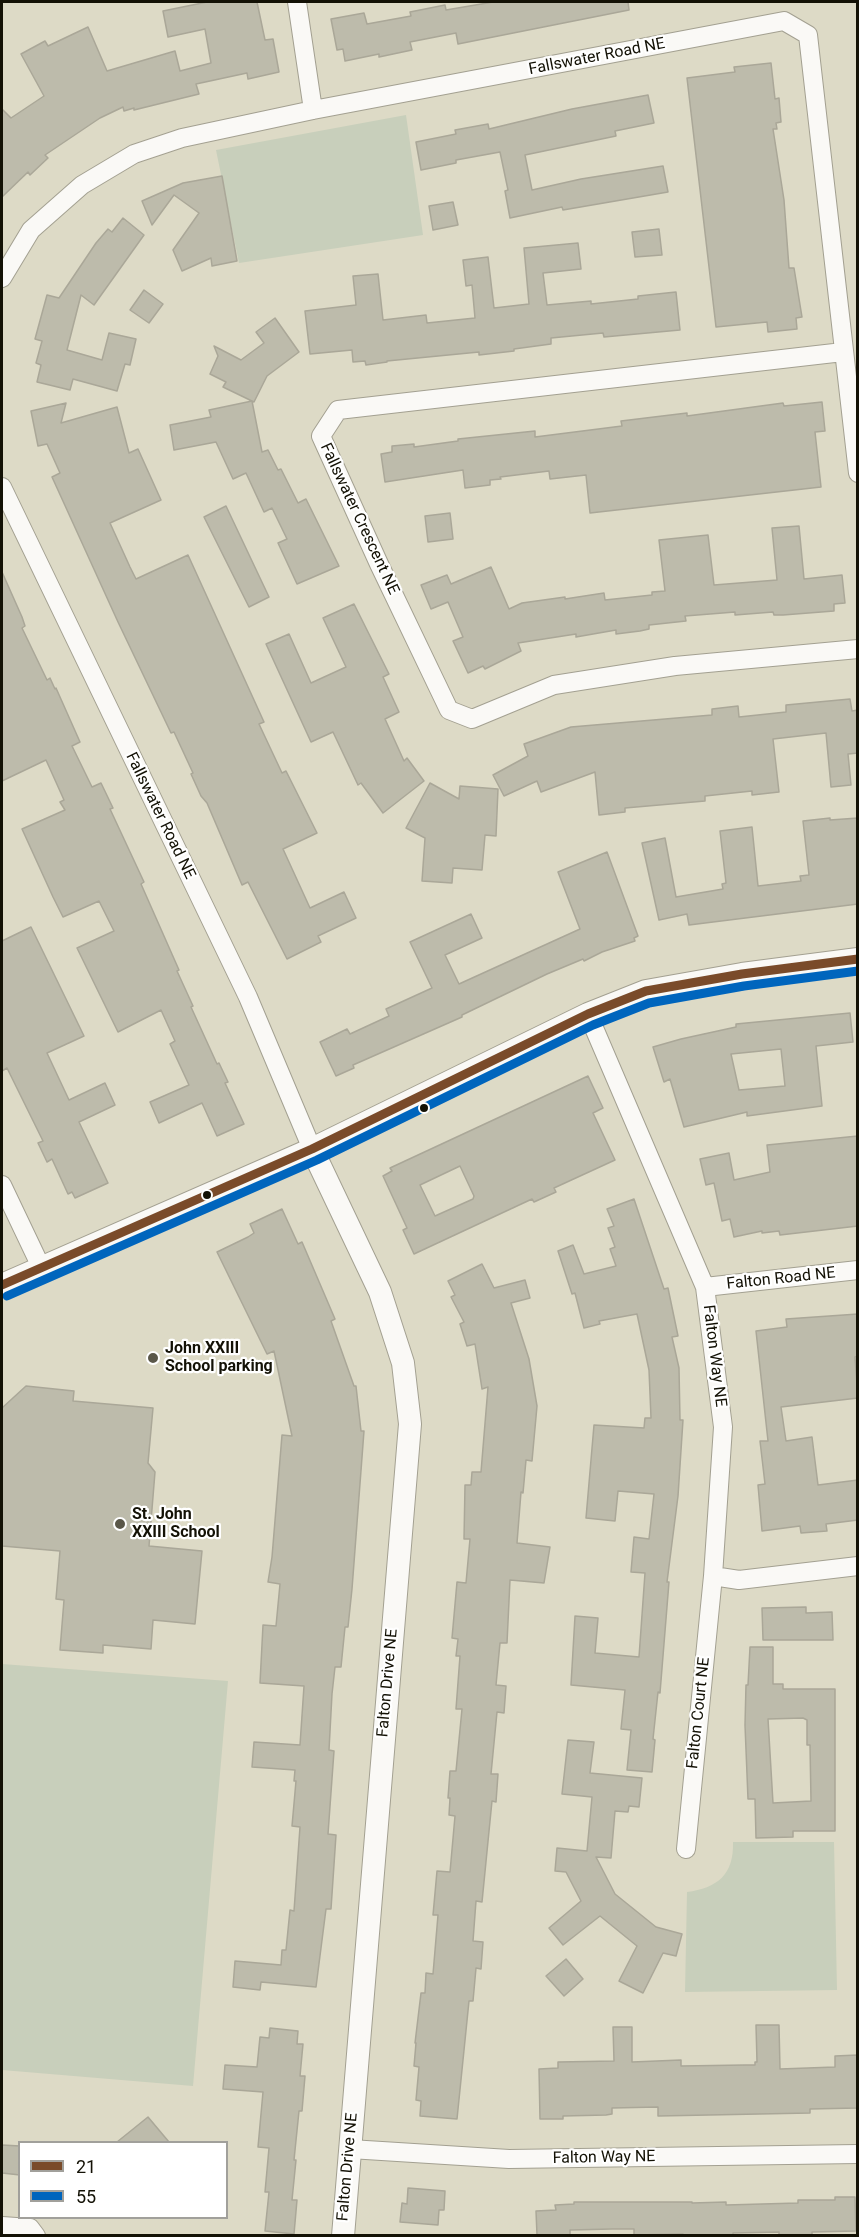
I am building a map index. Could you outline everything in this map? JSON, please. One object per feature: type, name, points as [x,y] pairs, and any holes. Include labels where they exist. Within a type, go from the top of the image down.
[{"type":"street","points":[[297,2],[313,110]]},
{"type":"street","name":"Fallswater Road NE","points":[[2,278],[31,230],[82,184],[134,154],[182,138],[313,110],[784,21],[808,35],[858,473]]},
{"type":"street","name":"Fallswater Crescent NE","points":[[843,352],[338,410],[321,435],[379,564],[449,710],[472,719],[554,685],[675,666],[858,649]]},
{"type":"street","name":"Fallswater Road NE","points":[[2,487],[248,997],[312,1149]]},
{"type":"street","points":[[2,1286],[312,1149],[588,1014],[646,991],[742,974],[858,959]]},
{"type":"street","name":"Falton Way NE","points":[[588,1014],[705,1287],[723,1427],[713,1576]]},
{"type":"street","name":"Falton Drive NE","points":[[312,1149],[380,1292],[403,1363],[410,1424],[343,2235]]},
{"type":"street","points":[[2,1185],[41,1268]]},
{"type":"street","name":"Falton Road NE","points":[[705,1287],[858,1270]]},
{"type":"street","points":[[713,1576],[739,1580],[858,1566]]},
{"type":"street","name":"Falton Court NE","points":[[686,1849],[713,1576]]},
{"type":"street","name":"Falton Way NE","points":[[350,2149],[509,2159],[858,2154]]},
{"type":"street","points":[[2,2226],[30,2228],[36,2235]]},
{"type":"green space","points":[[406,115],[423,235],[239,263],[216,150]]},
{"type":"green space","points":[[2,1664],[228,1681],[193,2086],[2,2070]]},
{"type":"green space","points":[[733,1842],[834,1842],[837,1990],[685,1992],[687,1892],[707,1887],[722,1878],[730,1863]]},
{"type":"building","points":[[207,2],[257,2],[265,40],[273,39],[279,72],[248,79],[247,73],[196,84],[199,94],[134,110],[134,108],[124,111],[123,107],[100,118],[45,155],[48,158],[30,175],[28,172],[2,197],[2,109],[11,118],[44,96],[21,54],[45,41],[48,46],[88,27],[107,71],[175,51],[180,71],[211,63],[205,29],[168,37],[163,11]]},
{"type":"building","points":[[493,2],[628,2],[629,10],[458,44],[456,33],[410,42],[412,50],[379,57],[379,54],[345,61],[343,49],[337,50],[331,19],[364,13],[367,24],[411,16],[410,12],[445,5],[446,10]]},
{"type":"building","points":[[771,63],[775,99],[779,98],[781,122],[776,123],[777,129],[773,129],[784,200],[789,268],[794,268],[802,317],[796,318],[797,329],[768,332],[767,322],[716,327],[687,78],[735,72],[734,67]]},
{"type":"building","points":[[648,95],[654,123],[615,131],[616,136],[525,155],[532,190],[581,179],[663,166],[668,192],[563,210],[562,207],[510,218],[505,191],[508,190],[500,152],[456,160],[456,163],[421,170],[416,142],[456,134],[455,130],[488,124],[489,129],[572,109]]},
{"type":"building","points":[[222,176],[237,261],[212,266],[211,258],[182,271],[173,250],[199,213],[174,195],[152,225],[142,201],[183,183]]},
{"type":"building","points":[[453,202],[458,225],[433,230],[429,206]]},
{"type":"building","points":[[123,218],[144,235],[94,305],[81,295],[67,350],[102,360],[109,333],[136,339],[130,365],[125,364],[117,391],[73,379],[70,390],[37,382],[41,365],[36,363],[42,341],[35,339],[47,295],[59,298],[96,243],[108,229],[112,232]]},
{"type":"building","points":[[659,229],[662,255],[635,257],[632,232]]},
{"type":"building","points":[[578,243],[581,269],[543,273],[547,305],[591,301],[591,304],[676,292],[680,330],[604,337],[603,333],[551,338],[551,344],[514,349],[514,351],[479,355],[479,352],[366,365],[365,361],[353,362],[352,350],[310,354],[305,311],[356,305],[353,276],[378,274],[383,320],[426,315],[427,323],[475,318],[472,285],[466,286],[463,260],[488,257],[494,308],[529,304],[524,248]]},
{"type":"building","points":[[144,290],[163,304],[149,323],[130,310]]},
{"type":"building","points":[[275,318],[299,352],[267,376],[254,402],[223,387],[226,382],[210,374],[218,356],[214,346],[241,360],[264,343],[256,332]]},
{"type":"building","points":[[252,401],[262,452],[268,450],[278,470],[281,469],[298,503],[306,499],[339,566],[297,584],[278,543],[287,539],[272,508],[264,512],[246,473],[233,479],[216,442],[174,450],[170,425],[211,417],[209,410]]},
{"type":"building","points":[[822,402],[825,431],[815,432],[821,487],[590,513],[586,475],[550,479],[549,471],[500,477],[501,479],[490,480],[490,485],[465,488],[463,470],[385,482],[381,454],[392,452],[392,446],[414,444],[414,447],[458,441],[458,439],[535,431],[535,437],[622,426],[621,421],[687,413],[687,416],[783,403],[784,406]]},
{"type":"building","points":[[66,403],[61,423],[117,407],[129,453],[138,449],[161,500],[110,523],[130,567],[136,579],[188,555],[264,722],[259,724],[282,773],[286,771],[317,833],[283,849],[310,908],[344,892],[356,918],[318,936],[321,942],[287,959],[248,882],[242,885],[174,732],[171,733],[118,622],[52,477],[60,473],[47,444],[38,446],[31,411]]},
{"type":"building","points":[[226,506],[269,597],[249,607],[204,517]]},
{"type":"building","points":[[450,513],[453,539],[428,542],[425,516]]},
{"type":"building","points":[[799,526],[804,579],[842,575],[845,603],[834,604],[834,611],[783,615],[774,615],[773,612],[735,615],[735,612],[685,616],[686,621],[649,625],[649,629],[640,631],[616,634],[616,630],[518,643],[521,651],[485,669],[483,666],[468,673],[453,641],[463,637],[448,602],[431,609],[421,585],[447,575],[451,584],[491,567],[509,609],[522,603],[604,593],[605,600],[652,595],[652,592],[665,591],[659,540],[708,535],[714,585],[777,580],[772,528]]},
{"type":"building","points":[[2,572],[22,617],[25,626],[22,628],[47,680],[50,678],[56,688],[80,742],[72,746],[92,787],[101,783],[113,808],[110,809],[144,882],[141,884],[179,970],[177,971],[193,1006],[191,1007],[217,1064],[219,1063],[228,1082],[225,1083],[244,1124],[217,1136],[202,1103],[159,1123],[150,1102],[189,1085],[170,1044],[175,1041],[161,1010],[118,1032],[77,948],[114,931],[99,901],[63,917],[22,829],[65,810],[60,802],[64,800],[46,760],[2,781]]},
{"type":"building","points":[[354,604],[389,674],[383,677],[399,712],[385,719],[404,761],[407,758],[424,781],[383,813],[361,783],[358,785],[333,732],[311,742],[266,644],[289,634],[311,683],[346,667],[323,618]]},
{"type":"building","points":[[850,699],[852,711],[858,710],[858,753],[848,754],[851,785],[831,787],[826,733],[773,739],[779,792],[752,795],[752,791],[705,796],[705,801],[625,808],[625,812],[599,815],[595,772],[541,792],[537,781],[504,796],[493,775],[528,756],[524,744],[571,727],[712,715],[712,709],[738,706],[739,717],[786,712],[786,705]]},
{"type":"building","points":[[430,783],[459,799],[460,786],[498,789],[496,836],[485,835],[482,870],[453,868],[452,883],[422,881],[425,838],[406,828]]},
{"type":"building","points":[[830,818],[830,820],[858,818],[858,904],[689,925],[687,914],[659,920],[642,843],[665,838],[676,897],[723,889],[722,884],[726,883],[720,831],[752,827],[758,886],[801,881],[800,876],[809,875],[803,821]]},
{"type":"building","points":[[607,852],[638,936],[634,938],[635,941],[547,974],[462,1017],[353,1065],[354,1068],[336,1076],[320,1042],[347,1029],[350,1034],[389,1016],[386,1009],[432,988],[410,942],[471,914],[482,938],[445,955],[459,984],[580,929],[558,872]]},
{"type":"building","points":[[31,927],[84,1036],[47,1053],[69,1100],[105,1083],[115,1105],[79,1122],[108,1183],[75,1198],[72,1192],[68,1194],[52,1159],[47,1162],[38,1143],[43,1141],[7,1068],[2,1071],[2,941]]},
{"type":"building","points":[[850,1013],[853,1042],[816,1046],[822,1106],[747,1116],[747,1112],[684,1127],[670,1079],[664,1082],[653,1047],[736,1027],[736,1024]],"holes":[[[781,1049],[785,1086],[739,1090],[731,1054]]]},
{"type":"building","points":[[588,1076],[603,1108],[593,1113],[615,1160],[554,1188],[556,1192],[534,1202],[532,1199],[414,1254],[403,1230],[407,1228],[383,1176],[392,1171],[390,1168]],"holes":[[[460,1166],[474,1196],[473,1199],[435,1216],[420,1185]]]},
{"type":"building","points":[[858,1136],[858,1226],[780,1235],[779,1231],[762,1233],[762,1231],[734,1237],[730,1219],[722,1221],[714,1183],[706,1185],[700,1159],[729,1153],[734,1180],[770,1172],[767,1145]]},
{"type":"building","points":[[634,1199],[664,1289],[668,1288],[678,1336],[672,1337],[679,1368],[680,1420],[683,1420],[678,1496],[667,1582],[669,1582],[660,1693],[658,1692],[653,1739],[655,1740],[652,1772],[627,1770],[631,1730],[621,1729],[625,1690],[571,1685],[575,1616],[598,1618],[595,1653],[639,1657],[645,1573],[631,1572],[634,1537],[649,1539],[654,1494],[618,1491],[615,1521],[586,1518],[594,1425],[644,1428],[645,1418],[651,1418],[649,1370],[637,1314],[599,1321],[600,1324],[584,1328],[575,1293],[572,1294],[558,1251],[573,1245],[584,1274],[616,1266],[610,1249],[615,1247],[608,1228],[614,1226],[607,1209]]},
{"type":"building","points":[[282,1209],[298,1244],[302,1242],[335,1319],[331,1321],[354,1386],[356,1386],[361,1431],[364,1431],[348,1627],[345,1627],[341,1667],[335,1667],[332,1694],[329,1750],[334,1751],[328,1834],[336,1835],[331,1909],[326,1909],[316,1987],[261,1982],[260,1990],[233,1987],[235,1961],[281,1965],[282,1950],[286,1950],[290,1910],[294,1911],[300,1827],[292,1826],[295,1770],[252,1767],[254,1742],[300,1745],[304,1686],[260,1683],[263,1625],[276,1626],[280,1584],[268,1582],[282,1435],[292,1436],[274,1351],[267,1354],[217,1252],[254,1233],[250,1224]]},
{"type":"building","points":[[482,1264],[494,1288],[525,1280],[530,1298],[511,1303],[529,1359],[537,1406],[532,1461],[526,1460],[523,1493],[521,1492],[517,1543],[550,1547],[544,1583],[510,1580],[507,1643],[500,1643],[496,1685],[506,1686],[504,1713],[497,1712],[491,1774],[498,1774],[496,1802],[492,1801],[482,1902],[476,1901],[473,1941],[483,1942],[481,1969],[476,1968],[473,2001],[469,2001],[457,2119],[420,2116],[421,2101],[416,2100],[419,2067],[414,2066],[421,1993],[425,1993],[426,1973],[433,1974],[438,1915],[433,1915],[437,1871],[450,1872],[455,1816],[449,1815],[450,1798],[448,1798],[450,1771],[456,1771],[462,1709],[456,1709],[460,1656],[456,1656],[458,1639],[452,1638],[457,1582],[466,1583],[470,1539],[464,1539],[465,1485],[471,1485],[472,1472],[481,1472],[488,1387],[482,1389],[475,1344],[467,1346],[460,1324],[464,1322],[451,1297],[455,1295],[448,1281]]},
{"type":"building","points":[[858,1314],[858,1356],[855,1357],[858,1398],[781,1407],[786,1441],[812,1437],[818,1485],[858,1480],[858,1520],[826,1524],[827,1531],[801,1533],[800,1526],[762,1531],[758,1485],[765,1484],[760,1441],[768,1441],[756,1331],[787,1327],[786,1319]]},
{"type":"building","points":[[26,1386],[74,1391],[73,1401],[153,1408],[148,1463],[155,1472],[149,1546],[202,1551],[195,1624],[153,1620],[151,1649],[103,1645],[103,1653],[60,1650],[64,1600],[56,1599],[60,1551],[2,1546],[2,1408]]},
{"type":"building","points":[[806,1607],[806,1613],[832,1612],[833,1640],[763,1640],[762,1608]]},
{"type":"building","points":[[750,1647],[773,1647],[773,1684],[783,1684],[783,1689],[835,1689],[835,1831],[793,1831],[793,1837],[756,1838],[755,1799],[748,1799],[745,1725],[746,1685],[748,1685]],"holes":[[[803,1718],[807,1720],[811,1801],[773,1803],[768,1719]]]},
{"type":"building","points":[[568,1740],[594,1742],[590,1773],[642,1778],[639,1807],[629,1806],[628,1812],[615,1811],[611,1858],[596,1857],[615,1894],[656,1927],[682,1934],[676,1956],[663,1953],[643,1993],[619,1981],[637,1946],[600,1916],[563,1945],[549,1928],[581,1901],[566,1872],[555,1871],[557,1848],[587,1851],[592,1797],[562,1794]]},
{"type":"building","points":[[566,1959],[583,1979],[564,1996],[546,1976]]},
{"type":"building","points":[[756,2025],[779,2025],[780,2069],[835,2067],[835,2056],[858,2055],[858,2108],[810,2109],[810,2113],[658,2116],[658,2107],[612,2108],[612,2114],[606,2115],[540,2119],[539,2069],[558,2068],[558,2062],[614,2061],[613,2027],[632,2027],[632,2062],[681,2060],[681,2066],[755,2065],[757,2062]]},
{"type":"building","points":[[270,2028],[298,2031],[297,2044],[303,2044],[300,2076],[305,2076],[302,2111],[299,2111],[292,2200],[297,2200],[294,2234],[265,2231],[269,2192],[265,2192],[269,2148],[258,2147],[263,2092],[223,2089],[225,2065],[257,2067],[260,2037],[269,2038]]},
{"type":"building","points":[[148,2117],[168,2141],[118,2141]]},
{"type":"building","points":[[2,2145],[18,2146],[18,2175],[2,2173]]},
{"type":"building","points":[[408,2188],[445,2191],[444,2210],[439,2210],[438,2225],[400,2222],[402,2203],[407,2204]]},
{"type":"building","points":[[835,2197],[855,2197],[856,2231],[812,2232],[812,2235],[779,2235],[779,2232],[733,2233],[733,2235],[634,2235],[634,2229],[612,2229],[570,2230],[570,2235],[537,2235],[536,2211],[556,2210],[555,2205],[574,2204],[574,2202],[726,2202],[726,2205],[798,2203],[798,2200],[835,2200]]},
{"type":"transit line","name":"21","points":[[2,1285],[312,1149],[588,1014],[646,991],[742,974],[858,959]]},
{"type":"transit line","name":"55","points":[[7,1296],[317,1160],[593,1025],[649,1003],[744,986],[858,971]]},
{"type":"place","name":"John XXIII School parking","points":[[153,1358]]},
{"type":"place","name":"St. John XXIII School","points":[[120,1524]]}]
